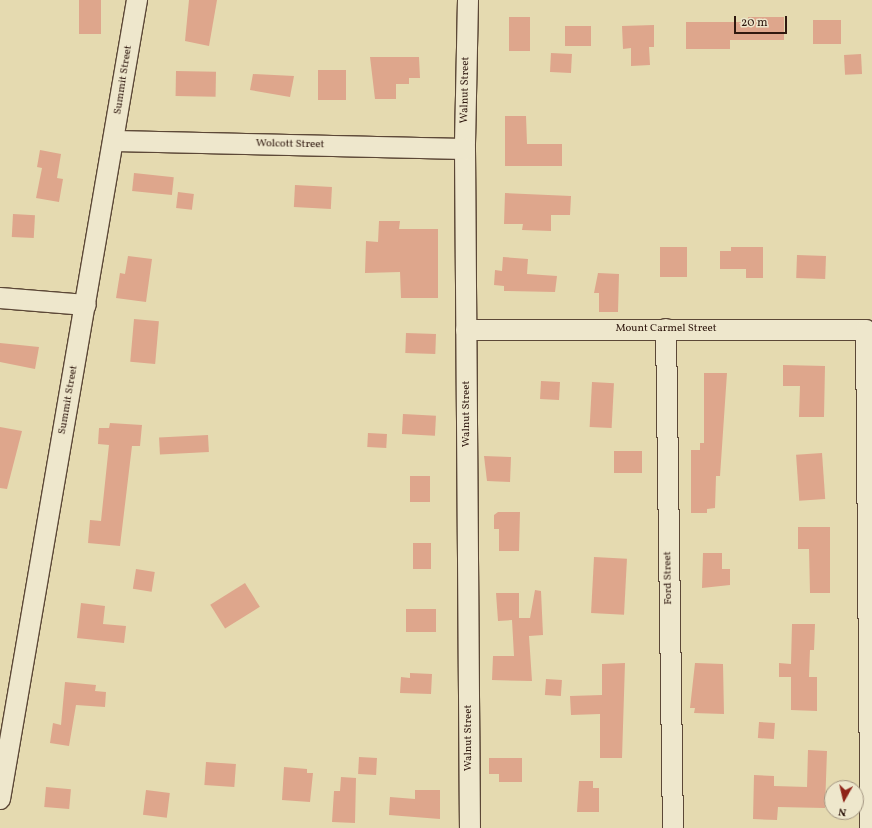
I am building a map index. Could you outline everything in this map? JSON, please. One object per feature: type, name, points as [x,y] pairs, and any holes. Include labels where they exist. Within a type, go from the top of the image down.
[{"type":"street","name":"Summit Street","points":[[0,799],[86,305],[137,0]]},
{"type":"street","name":"Walnut Street","points":[[468,0],[465,149],[470,828]]},
{"type":"street","name":"Wolcott Street","points":[[114,141],[465,149]]},
{"type":"street","points":[[0,298],[86,305]]},
{"type":"street","name":"Ford Street","points":[[666,329],[673,828]]},
{"type":"street","name":"Mount Carmel Street","points":[[466,330],[866,330],[870,828]]},
{"type":"building","points":[[79,0],[101,0],[101,34],[79,34]]},
{"type":"building","points":[[189,0],[217,0],[209,46],[185,41]]},
{"type":"building","points":[[509,17],[530,17],[530,51],[509,51]]},
{"type":"building","points":[[748,17],[784,17],[784,40],[730,40],[730,49],[686,49],[686,22],[748,22]]},
{"type":"building","points":[[813,20],[841,20],[841,44],[813,44]]},
{"type":"building","points":[[654,25],[654,47],[649,47],[650,65],[631,66],[631,48],[623,49],[622,26]]},
{"type":"building","points":[[565,26],[591,26],[591,46],[565,46]]},
{"type":"building","points":[[551,53],[572,54],[571,73],[550,72]]},
{"type":"building","points":[[861,54],[862,74],[845,75],[844,55]]},
{"type":"building","points":[[370,57],[419,57],[420,78],[409,78],[409,84],[396,84],[396,99],[375,99]]},
{"type":"building","points":[[318,70],[346,70],[346,100],[318,100]]},
{"type":"building","points":[[176,71],[216,72],[216,97],[176,96]]},
{"type":"building","points":[[253,74],[294,76],[290,97],[250,90]]},
{"type":"building","points":[[505,116],[526,116],[527,144],[562,144],[562,166],[505,166]]},
{"type":"building","points":[[40,150],[61,154],[57,178],[63,179],[59,202],[36,198],[42,168],[37,167]]},
{"type":"building","points":[[134,173],[174,177],[172,195],[132,191]]},
{"type":"building","points":[[295,185],[332,187],[331,209],[294,207]]},
{"type":"building","points":[[178,192],[194,194],[192,210],[176,208]]},
{"type":"building","points":[[505,193],[571,196],[570,215],[551,215],[551,231],[522,230],[523,224],[504,224]]},
{"type":"building","points":[[13,214],[35,215],[34,238],[12,237]]},
{"type":"building","points":[[379,221],[400,221],[399,229],[438,229],[438,298],[401,298],[400,272],[365,273],[366,241],[378,242]]},
{"type":"building","points":[[660,247],[687,247],[687,277],[660,277]]},
{"type":"building","points":[[731,247],[763,247],[763,278],[746,278],[746,269],[720,269],[720,251],[731,251]]},
{"type":"building","points":[[797,255],[826,256],[825,279],[796,278]]},
{"type":"building","points":[[128,256],[152,259],[146,302],[116,298],[120,273],[125,274]]},
{"type":"building","points":[[503,257],[528,259],[527,274],[557,276],[555,292],[504,291],[504,286],[494,285],[495,270],[502,271]]},
{"type":"building","points":[[598,273],[619,274],[618,312],[599,312],[599,293],[594,293]]},
{"type":"building","points":[[134,319],[159,321],[155,364],[130,362]]},
{"type":"building","points":[[406,333],[436,334],[435,354],[405,353]]},
{"type":"building","points":[[0,343],[39,347],[35,369],[0,362]]},
{"type":"building","points":[[783,365],[825,366],[824,417],[799,417],[800,386],[783,386]]},
{"type":"building","points":[[704,373],[727,373],[720,476],[716,476],[715,508],[707,509],[707,513],[691,513],[691,450],[700,450],[700,443],[704,443]]},
{"type":"building","points":[[541,381],[560,382],[559,400],[540,399]]},
{"type":"building","points":[[592,382],[614,383],[612,428],[590,427]]},
{"type":"building","points":[[403,414],[436,416],[435,436],[402,434]]},
{"type":"building","points":[[110,423],[142,425],[140,446],[132,446],[120,546],[88,543],[90,520],[101,521],[109,445],[98,444],[99,428],[109,428]]},
{"type":"building","points":[[0,427],[22,431],[7,489],[0,488]]},
{"type":"building","points":[[368,433],[387,434],[386,448],[367,447]]},
{"type":"building","points":[[208,435],[209,452],[160,455],[159,438]]},
{"type":"building","points":[[614,451],[642,451],[642,473],[614,473]]},
{"type":"building","points":[[822,453],[825,499],[799,501],[796,455]]},
{"type":"building","points":[[484,456],[511,457],[510,482],[487,481]]},
{"type":"building","points":[[410,476],[430,476],[430,502],[410,502]]},
{"type":"building","points":[[498,512],[520,512],[519,551],[499,551],[499,529],[494,529],[494,515]]},
{"type":"building","points":[[798,527],[830,527],[830,593],[810,593],[809,549],[798,549]]},
{"type":"building","points":[[413,543],[431,543],[431,569],[413,569]]},
{"type":"building","points":[[703,553],[722,553],[722,569],[730,569],[730,585],[702,588]]},
{"type":"building","points":[[594,557],[627,559],[624,615],[591,613]]},
{"type":"building","points":[[136,569],[155,572],[152,592],[133,589]]},
{"type":"building","points":[[245,583],[260,607],[225,628],[210,605]]},
{"type":"building","points":[[535,590],[541,591],[543,635],[529,636],[532,681],[492,680],[493,656],[514,656],[512,620],[498,621],[496,593],[519,593],[519,618],[530,618]]},
{"type":"building","points":[[81,603],[105,606],[103,624],[126,626],[124,643],[77,638]]},
{"type":"building","points":[[406,609],[436,609],[436,632],[406,632]]},
{"type":"building","points":[[792,624],[815,624],[814,650],[810,650],[809,677],[817,677],[817,711],[791,710],[791,677],[779,677],[779,663],[791,664]]},
{"type":"building","points":[[625,663],[622,758],[600,758],[600,714],[571,715],[570,696],[602,695],[602,664]]},
{"type":"building","points":[[695,663],[723,664],[724,714],[694,713],[695,708],[690,708]]},
{"type":"building","points":[[410,673],[432,674],[431,694],[400,693],[401,677],[410,678]]},
{"type":"building","points":[[546,679],[562,680],[561,696],[545,695]]},
{"type":"building","points":[[65,682],[96,685],[95,691],[106,692],[105,707],[76,705],[69,746],[50,743],[53,723],[61,725]]},
{"type":"building","points":[[759,722],[775,723],[774,739],[758,738]]},
{"type":"building","points":[[808,750],[827,751],[826,780],[824,780],[824,808],[778,807],[777,820],[753,819],[754,775],[774,776],[774,786],[807,787]]},
{"type":"building","points":[[359,757],[377,758],[376,775],[358,774]]},
{"type":"building","points":[[489,758],[522,758],[522,782],[499,782],[499,774],[489,774]]},
{"type":"building","points":[[206,762],[236,764],[234,787],[204,785]]},
{"type":"building","points":[[284,767],[307,769],[307,773],[313,773],[310,802],[282,800]]},
{"type":"building","points":[[341,777],[356,778],[355,823],[332,822],[334,791],[340,791]]},
{"type":"building","points":[[579,781],[593,781],[593,788],[599,788],[599,812],[577,812]]},
{"type":"building","points":[[46,787],[71,789],[69,809],[44,807]]},
{"type":"building","points":[[146,790],[170,793],[167,818],[143,815]]},
{"type":"building","points":[[415,790],[440,790],[440,819],[389,815],[390,797],[415,799]]}]
